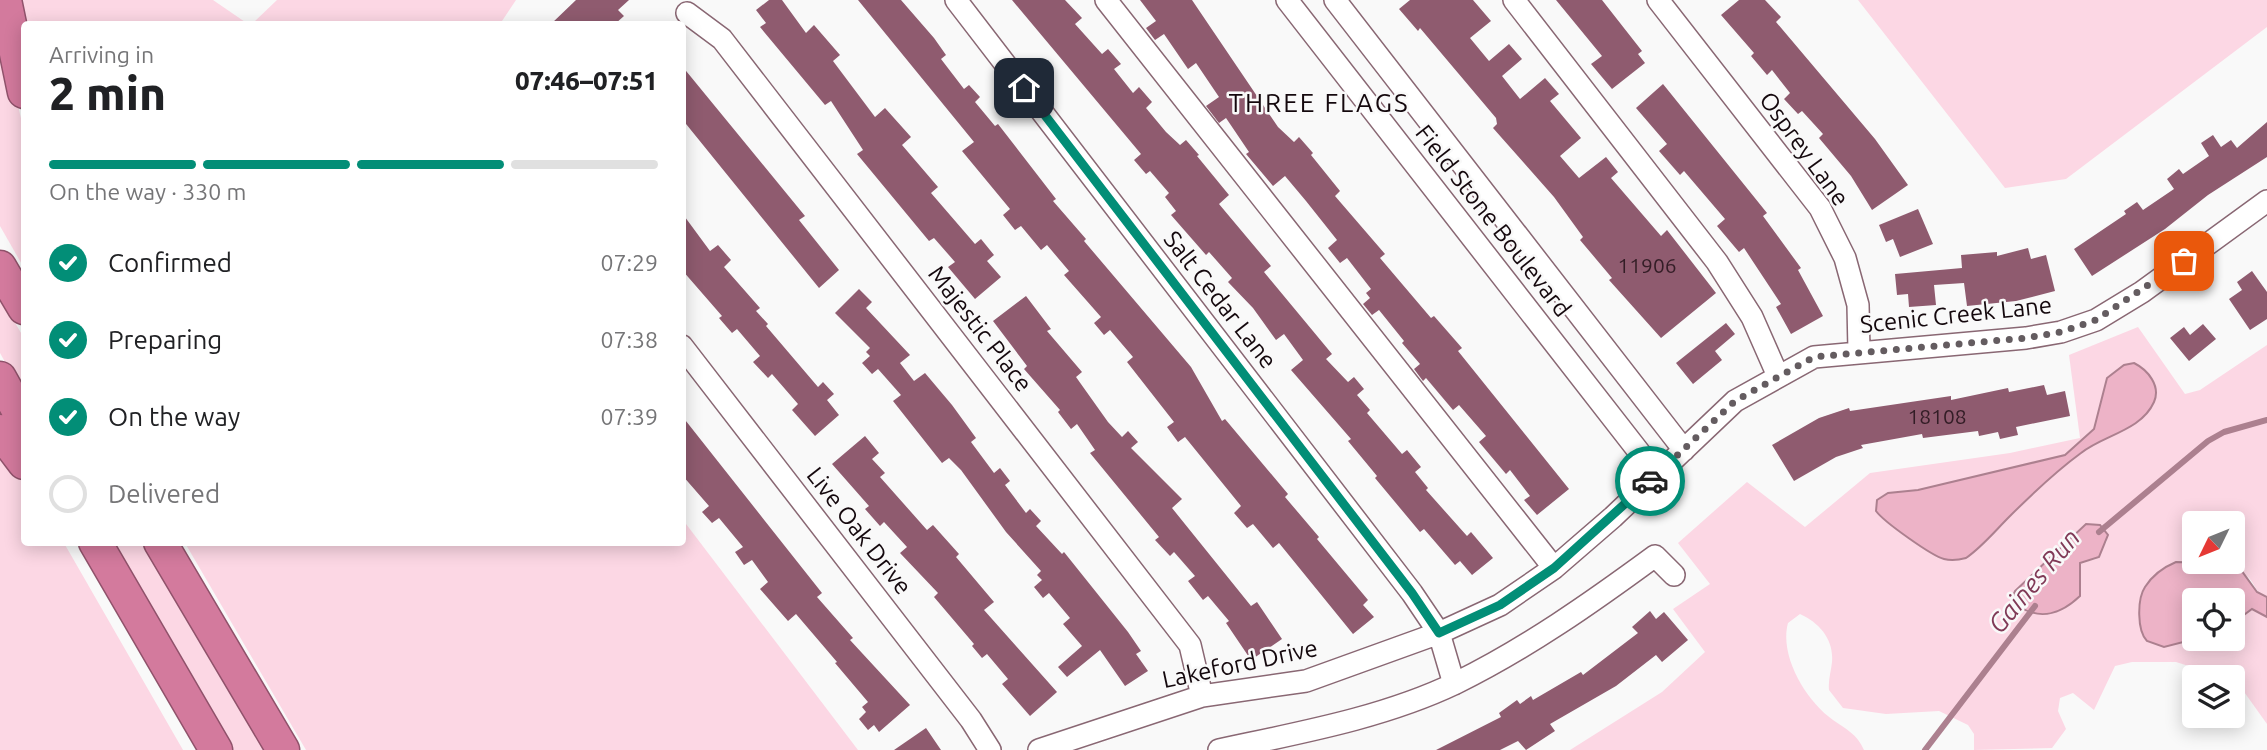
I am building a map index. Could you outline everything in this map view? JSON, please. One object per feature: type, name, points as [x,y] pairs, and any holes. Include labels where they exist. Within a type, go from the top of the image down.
[{"type":"highway","points":[[5,0],[21,77]]},
{"type":"highway","points":[[0,267],[21,303]]},
{"type":"highway","points":[[0,378],[21,416]]},
{"type":"highway","points":[[0,431],[21,459]]},
{"type":"highway","points":[[87,546],[130,603]]},
{"type":"highway","points":[[96,546],[216,750]]},
{"type":"highway","points":[[165,546],[283,750]]},
{"type":"street","name":"Salt Cedar Lane","points":[[956,0],[1404,582],[1439,633],[1454,684]]},
{"type":"street","points":[[1106,0],[1554,568]]},
{"type":"street","name":"Field Stone Boulevard","points":[[1287,0],[1657,475]]},
{"type":"street","name":"Field Stone Boulevard","points":[[1335,0],[1684,450]]},
{"type":"street","points":[[1514,0],[1717,262],[1752,317],[1778,376]]},
{"type":"street","name":"Osprey Lane","points":[[1658,0],[1819,208],[1845,258],[1858,304],[1859,351]]},
{"type":"street","name":"Majestic Place","points":[[687,13],[722,39],[1191,645],[1202,696]]},
{"type":"street","name":"Scenic Creek Lane","points":[[1684,450],[1735,401],[1814,357],[2026,338],[2061,332],[2096,320],[2142,292],[2267,201]]},
{"type":"street","name":"Live Oak Drive","points":[[686,351],[971,719],[990,750]]},
{"type":"street","name":"Lakeford Drive","points":[[1039,750],[1202,696],[1306,681],[1439,633],[1500,605],[1554,568],[1684,450]]},
{"type":"street","points":[[1219,750],[1385,709],[1454,684],[1541,637],[1655,556],[1674,575]]},
{"type":"shaded area","points":[[15,0],[213,0],[244,21],[23,21]]},
{"type":"shaded area","points":[[277,0],[516,0],[502,21],[255,21]]},
{"type":"shaded area","points":[[1858,0],[2267,0],[2267,27],[2066,179],[2005,188]]},
{"type":"shaded area","points":[[0,29],[21,118],[21,263],[0,226]]},
{"type":"shaded area","points":[[0,297],[21,333],[21,391],[0,353]]},
{"type":"shaded area","points":[[2138,327],[2185,394],[2200,390],[2267,345],[2267,597],[2260,593],[2244,574],[2245,511],[2182,511],[2182,562],[2176,562],[2142,593],[2140,624],[2147,641],[2164,647],[2182,642],[2182,651],[2245,651],[2245,614],[2252,609],[2267,617],[2267,724],[2245,693],[2245,665],[2132,662],[2115,666],[2094,710],[2073,693],[2060,698],[2058,711],[2066,729],[2052,748],[1974,750],[1974,734],[1968,725],[1939,711],[1886,714],[1843,708],[1829,690],[1831,646],[1819,627],[1800,614],[1788,623],[1786,636],[1787,649],[1797,677],[1823,712],[1855,736],[1864,750],[1570,750],[1662,692],[1705,652],[1673,609],[1710,584],[1678,543],[1747,482],[1805,527],[1870,473],[2010,453],[2080,438],[2069,355]],"holes":[[[2086,524],[2096,524],[2107,541],[2096,559],[2080,563],[2080,596],[2054,613],[2041,614],[2024,610],[2015,591]]]},
{"type":"shaded area","points":[[0,456],[21,480],[21,546],[66,546],[183,750],[0,750]]},
{"type":"shaded area","points":[[686,524],[858,750],[306,750],[187,546],[686,546]]},
{"type":"shaded area","points":[[112,546],[147,546],[267,750],[230,750]]},
{"type":"water","points":[[2134,363],[2148,374],[2156,390],[2154,402],[2148,412],[2131,426],[2090,447],[2062,468],[1966,558],[1949,560],[1938,557],[1898,530],[1876,511],[1877,500],[1888,493],[1918,490],[2065,455],[2094,429],[2107,378],[2124,365]]},
{"type":"water","points":[[2086,524],[2100,525],[2108,535],[2099,557],[2080,563],[2080,596],[2066,607],[2050,613],[2035,613],[2018,606],[2013,596],[2015,591]]},
{"type":"water","points":[[2176,562],[2182,562],[2182,574],[2244,574],[2257,592],[2267,597],[2267,617],[2252,609],[2245,614],[2245,588],[2182,588],[2182,642],[2164,647],[2147,641],[2140,623],[2142,592],[2163,569]]},
{"type":"building","points":[[576,0],[629,0],[618,10],[624,16],[618,21],[554,21]]},
{"type":"building","points":[[769,0],[782,0],[806,33],[814,25],[840,55],[833,61],[875,117],[885,108],[911,137],[902,145],[938,187],[931,193],[975,244],[981,239],[994,255],[987,261],[1001,277],[975,299],[948,267],[955,262],[934,238],[929,241],[857,154],[863,150],[831,101],[825,105],[760,27],[766,23],[756,10]]},
{"type":"building","points":[[858,0],[901,0],[934,38],[946,55],[941,59],[964,89],[969,85],[980,97],[975,102],[995,126],[998,124],[1056,199],[1053,201],[1086,239],[1084,241],[1191,367],[1222,421],[1225,419],[1288,494],[1285,497],[1368,600],[1363,605],[1374,617],[1353,634],[1279,543],[1273,548],[1253,524],[1247,528],[1234,513],[1241,506],[1185,437],[1178,442],[1167,427],[1174,422],[1127,362],[1133,357],[1110,330],[1104,335],[1094,323],[1101,317],[1064,275],[1069,271],[1047,245],[1041,250],[1021,226],[1015,230],[1003,215],[1010,209],[962,151],[974,142]]},
{"type":"building","points":[[1012,0],[1065,0],[1082,18],[1075,24],[1102,54],[1108,49],[1121,64],[1114,69],[1133,93],[1139,87],[1152,102],[1146,108],[1166,132],[1180,145],[1186,140],[1229,195],[1219,204],[1271,266],[1264,272],[1332,354],[1326,359],[1348,382],[1354,377],[1364,389],[1357,395],[1370,410],[1367,413],[1402,454],[1407,450],[1421,467],[1415,472],[1428,488],[1426,490],[1467,536],[1471,532],[1493,558],[1472,575],[1460,561],[1455,565],[1424,529],[1420,532],[1375,478],[1377,476],[1348,441],[1351,439],[1291,370],[1303,360],[1284,334],[1276,340],[1253,308],[1228,282],[1232,278],[1209,252],[1206,255],[1171,215],[1176,211],[1165,197],[1169,193],[1150,171],[1146,174],[1134,160],[1141,154]]},
{"type":"building","points":[[1140,0],[1192,0],[1278,127],[1294,142],[1299,137],[1313,153],[1311,155],[1340,191],[1335,196],[1385,254],[1380,258],[1431,318],[1434,316],[1462,348],[1458,351],[1569,489],[1537,515],[1524,500],[1530,496],[1510,470],[1506,474],[1479,442],[1486,436],[1459,405],[1453,410],[1426,378],[1423,381],[1414,369],[1420,364],[1402,343],[1404,341],[1379,310],[1372,315],[1363,304],[1370,298],[1366,293],[1371,289],[1347,258],[1340,263],[1328,248],[1337,240],[1306,201],[1285,176],[1273,186],[1246,154],[1249,152],[1226,118],[1219,123],[1206,106],[1219,97],[1196,63],[1188,69],[1164,34],[1155,40],[1146,28],[1156,21]]},
{"type":"building","points":[[1410,0],[1473,0],[1491,21],[1470,38],[1489,61],[1509,44],[1522,59],[1502,76],[1520,99],[1545,78],[1559,94],[1550,101],[1581,138],[1560,156],[1579,178],[1606,157],[1618,172],[1611,178],[1661,236],[1667,230],[1716,293],[1661,338],[1609,280],[1612,278],[1580,240],[1583,237],[1554,197],[1493,128],[1497,124],[1496,118],[1420,28],[1418,31],[1399,9]]},
{"type":"building","points":[[1556,0],[1602,0],[1642,51],[1638,54],[1645,63],[1612,89],[1591,64],[1602,56]]},
{"type":"building","points":[[1739,0],[1765,0],[1781,17],[1776,22],[1875,139],[1908,185],[1872,210],[1851,176],[1819,138],[1823,134],[1802,111],[1798,114],[1784,99],[1790,93],[1772,70],[1767,75],[1751,56],[1754,53],[1721,15]]},
{"type":"building","points":[[686,71],[805,216],[799,220],[839,270],[819,288],[686,124]]},
{"type":"building","points":[[1663,84],[1767,213],[1763,216],[1801,268],[1798,270],[1823,316],[1791,334],[1776,307],[1781,304],[1744,248],[1739,252],[1717,226],[1725,219],[1684,171],[1680,175],[1659,151],[1667,144],[1636,108]]},
{"type":"building","points":[[2267,122],[2267,157],[2208,195],[2165,229],[2092,276],[2074,249],[2126,214],[2124,211],[2137,202],[2143,210],[2174,189],[2167,179],[2179,169],[2183,174],[2209,156],[2201,143],[2213,135],[2221,147],[2231,140],[2237,148]]},
{"type":"building","points":[[1918,209],[1933,244],[1900,257],[1893,239],[1886,242],[1879,225]]},
{"type":"building","points":[[686,218],[710,251],[718,245],[731,260],[724,267],[760,308],[756,311],[768,324],[766,326],[818,387],[823,382],[834,394],[827,400],[839,415],[815,436],[792,410],[798,404],[772,374],[768,378],[753,362],[760,356],[737,329],[732,333],[719,318],[722,316],[686,275]]},
{"type":"building","points":[[2028,248],[2031,259],[2046,255],[2055,291],[2016,301],[1967,306],[1964,283],[1934,285],[1936,305],[1909,307],[1908,294],[1897,295],[1895,274],[1962,268],[1961,255],[1997,252],[1997,256]]},
{"type":"building","points":[[2252,271],[2267,292],[2267,319],[2250,330],[2229,299],[2242,290],[2237,282]]},
{"type":"building","points":[[859,289],[872,302],[866,308],[910,355],[900,363],[914,381],[925,373],[952,405],[976,438],[971,442],[994,473],[1000,468],[1010,481],[1005,485],[1026,513],[1030,509],[1041,521],[1036,526],[1062,554],[1064,552],[1128,632],[1141,651],[1136,654],[1148,671],[1125,686],[1100,650],[1067,677],[1058,667],[1082,646],[1063,624],[1070,618],[1049,593],[1043,598],[1034,587],[1042,580],[1037,575],[1041,571],[1006,532],[961,470],[949,458],[942,463],[893,401],[901,395],[878,369],[872,374],[862,363],[870,356],[866,352],[870,348],[835,313]]},
{"type":"building","points":[[1026,296],[1051,329],[1047,331],[1082,372],[1076,377],[1108,422],[1122,437],[1128,431],[1138,442],[1131,448],[1182,499],[1172,508],[1251,606],[1257,602],[1282,639],[1251,660],[1226,623],[1229,621],[1208,596],[1203,600],[1188,581],[1195,576],[1174,552],[1170,556],[1155,540],[1159,537],[1090,453],[1095,450],[1077,424],[1071,429],[1058,412],[1060,410],[1024,369],[1027,366],[993,321]]},
{"type":"building","points":[[1726,323],[1735,334],[1715,351],[1722,360],[1693,384],[1676,363]]},
{"type":"building","points":[[2203,324],[2216,339],[2189,361],[2170,338],[2184,327],[2190,335]]},
{"type":"building","points":[[2044,385],[2047,395],[2065,391],[2070,416],[2016,427],[2018,435],[2000,439],[1998,432],[1979,436],[1978,431],[1923,438],[1922,434],[1861,445],[1863,448],[1836,457],[1794,481],[1772,445],[1819,418],[1849,408],[1850,411],[1951,396],[1951,400],[2008,388],[2009,392]]},
{"type":"building","points":[[686,421],[822,593],[817,597],[853,638],[850,640],[910,705],[879,732],[874,725],[868,730],[859,719],[866,712],[862,707],[868,702],[796,614],[788,621],[760,589],[768,582],[752,560],[744,565],[735,552],[743,547],[719,518],[712,523],[702,512],[709,506],[686,480]]},
{"type":"building","points":[[865,436],[879,453],[872,459],[885,473],[880,477],[927,530],[933,525],[959,554],[956,557],[994,602],[984,610],[1057,692],[1030,716],[1002,684],[1008,679],[987,654],[982,658],[972,646],[974,644],[934,597],[938,593],[900,553],[907,547],[884,522],[880,526],[865,509],[869,506],[832,464]]},
{"type":"building","points":[[1650,611],[1656,619],[1664,612],[1688,640],[1662,662],[1656,655],[1616,686],[1550,724],[1555,731],[1526,750],[1518,741],[1500,750],[1436,750],[1501,717],[1499,713],[1517,700],[1520,704],[1531,696],[1533,700],[1581,672],[1583,675],[1638,633],[1632,627]]},
{"type":"building","points":[[926,728],[941,750],[894,750]]},
{"type":"waterway","name":"Gaines Run","points":[[2099,532],[2208,441],[2224,432],[2267,420]]},
{"type":"waterway","name":"Gaines Run","points":[[1925,750],[2035,606]]},
{"type":"way so far","points":[[1650,481],[1735,401],[1814,357],[2026,338],[2061,332],[2096,320],[2142,292],[2184,261]]},
{"type":"district","name":"THREE FLAGS","points":[[1319,103]]},
{"type":"route","points":[[1024,88],[1412,593],[1439,633],[1500,605],[1554,568],[1650,481]]}]
